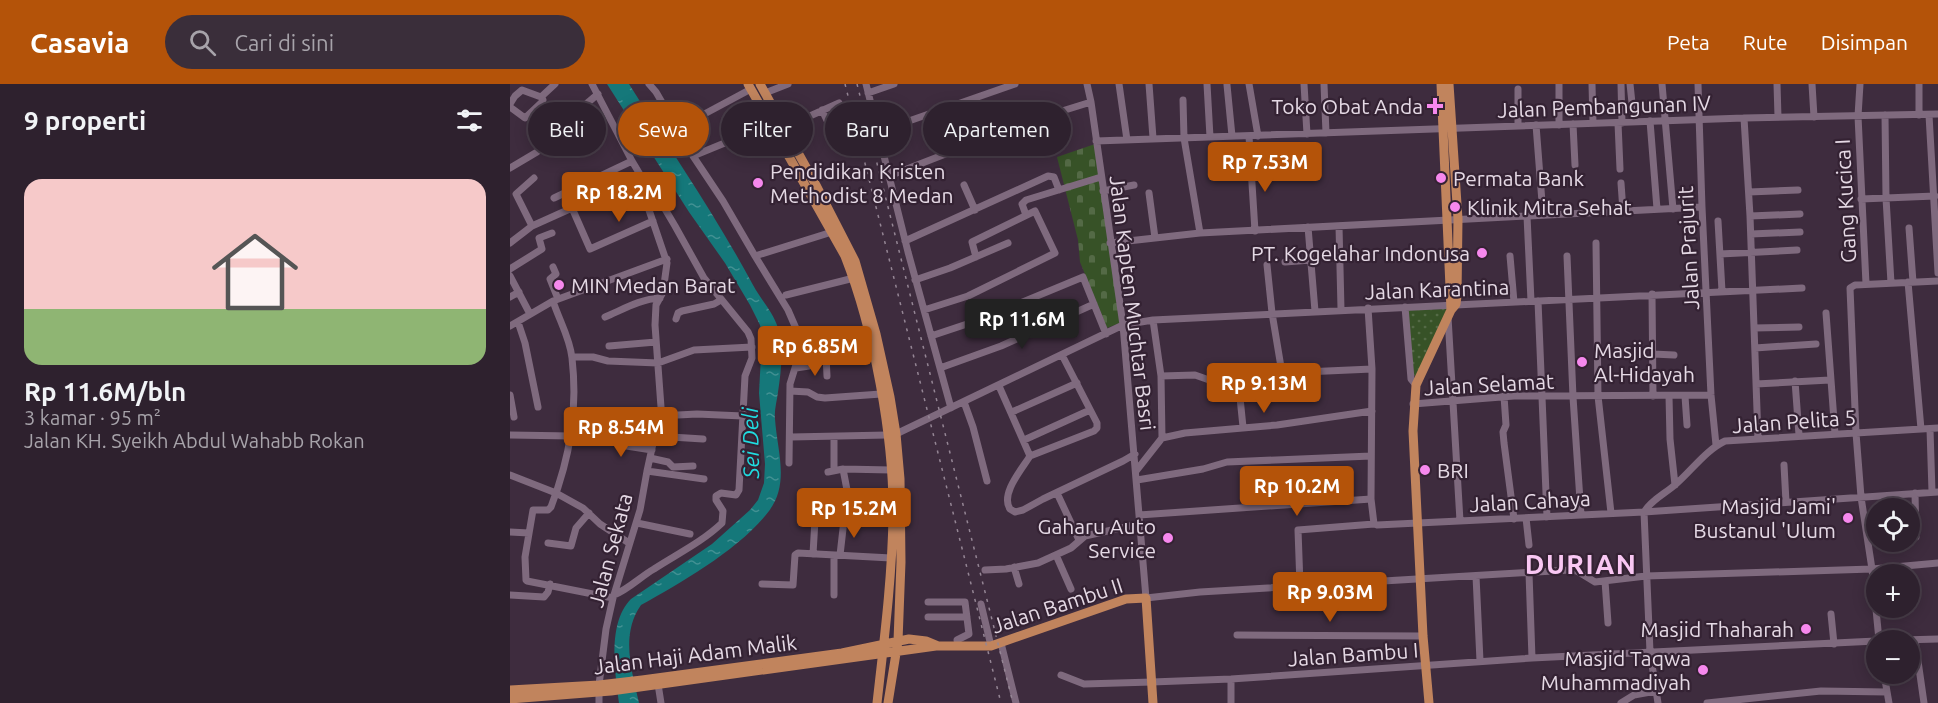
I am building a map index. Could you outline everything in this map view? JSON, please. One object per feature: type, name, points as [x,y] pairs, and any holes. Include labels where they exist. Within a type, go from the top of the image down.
[{"type":"main road","points":[[1429,703],[1423,636],[1413,404],[1416,385],[1458,290],[1458,219],[1441,84]]},
{"type":"main road","points":[[1449,84],[1447,220],[1451,309]]},
{"type":"main road","points":[[756,87],[762,102]]},
{"type":"main road","points":[[756,87],[766,102]]},
{"type":"main road","points":[[789,156],[845,256],[854,278],[892,434],[891,558],[877,703]]},
{"type":"main road","points":[[799,156],[859,270],[876,334],[900,479],[900,612],[888,703]]},
{"type":"main road","points":[[1146,598],[1153,703]]},
{"type":"main road","name":"Jalan Bambu II","points":[[897,645],[909,639],[938,645],[1000,650],[1126,599],[1146,598]]},
{"type":"main road","points":[[900,612],[904,632],[909,639]]},
{"type":"main road","name":"Jalan Bambu II","points":[[883,647],[897,645],[925,648],[938,645]]},
{"type":"main road","name":"Jalan Haji Adam Malik","points":[[642,683],[658,684],[860,658],[883,647]]},
{"type":"main road","name":"Jalan Haji Adam Malik","points":[[510,699],[599,689],[883,647]]},
{"type":"main road","name":"Jalan Haji Adam Malik","points":[[510,690],[599,689]]},
{"type":"street","points":[[540,97],[555,84]]},
{"type":"street","name":"Jalan Sekata","points":[[592,84],[651,193],[649,208],[667,259],[666,279],[656,307],[656,342],[662,399],[637,523],[629,543],[606,629],[599,703]]},
{"type":"street","points":[[649,84],[662,102]]},
{"type":"street","points":[[709,112],[756,87],[788,84]]},
{"type":"street","points":[[866,84],[871,102]]},
{"type":"street","points":[[868,93],[894,84]]},
{"type":"street","points":[[911,120],[1015,84]]},
{"type":"street","name":"Jalan Kapten Muchtar Basri","points":[[1087,84],[1123,325],[1146,598]]},
{"type":"street","points":[[1119,84],[1127,140]]},
{"type":"street","points":[[1149,84],[1153,138]]},
{"type":"street","points":[[1208,84],[1210,137]]},
{"type":"street","points":[[1249,84],[1253,136],[1252,176],[1255,231]]},
{"type":"street","points":[[1304,84],[1307,134]]},
{"type":"street","points":[[1324,84],[1326,134]]},
{"type":"street","points":[[1559,84],[1559,125]]},
{"type":"street","points":[[1592,84],[1593,123]]},
{"type":"street","points":[[1620,169],[1621,84]]},
{"type":"street","points":[[1630,84],[1634,122]]},
{"type":"street","points":[[1662,84],[1673,209]]},
{"type":"street","name":"Jalan Prajurit","points":[[1698,84],[1711,395],[1716,445]]},
{"type":"street","points":[[1777,84],[1778,117]]},
{"type":"street","points":[[1812,84],[1814,117]]},
{"type":"street","name":"Gang Kucica I","points":[[1860,84],[1858,116],[1866,284]]},
{"type":"street","points":[[1919,84],[1919,115]]},
{"type":"street","points":[[1227,85],[1232,136]]},
{"type":"street","points":[[524,89],[540,97],[542,102],[525,118],[510,106],[515,96],[524,89]]},
{"type":"street","points":[[1518,89],[1518,126]]},
{"type":"street","points":[[510,168],[537,152],[560,126],[598,94]]},
{"type":"street","points":[[1183,100],[1184,138],[1200,233]]},
{"type":"street","points":[[889,176],[1033,120],[1091,102]]},
{"type":"street","points":[[813,114],[825,109]]},
{"type":"street","points":[[822,110],[825,116]]},
{"type":"street","name":"Jalan Pembangunan IV","points":[[1096,141],[1699,119],[1938,114]]},
{"type":"street","points":[[1885,115],[1886,198],[1892,283]]},
{"type":"street","points":[[1929,115],[1936,196],[1938,273]]},
{"type":"street","points":[[1744,118],[1752,252],[1758,438]]},
{"type":"street","points":[[1650,121],[1657,209]]},
{"type":"street","points":[[1573,124],[1575,165]]},
{"type":"street","points":[[1536,125],[1543,215]]},
{"type":"street","points":[[693,156],[723,201],[797,328],[800,349],[790,391],[789,463]]},
{"type":"street","points":[[885,156],[915,280],[951,408]]},
{"type":"street","points":[[554,198],[632,160]]},
{"type":"street","points":[[905,241],[1048,176],[1054,177],[1059,190]]},
{"type":"street","points":[[1225,177],[1252,176]]},
{"type":"street","points":[[1026,215],[1024,201],[1101,177]]},
{"type":"street","points":[[532,226],[516,194],[534,178]]},
{"type":"street","points":[[1621,183],[1623,211]]},
{"type":"street","points":[[964,185],[975,210]]},
{"type":"street","points":[[1103,191],[1134,185]]},
{"type":"street","points":[[1749,192],[1798,190]]},
{"type":"street","points":[[553,267],[556,274],[550,279],[572,357],[575,395],[574,422],[556,493],[549,509],[533,510],[525,557],[527,581],[614,596],[722,523],[723,511],[716,498],[721,493],[733,495],[738,493],[745,376],[752,358],[748,332],[704,278],[662,204],[651,193]]},
{"type":"street","points":[[1149,193],[1155,238]]},
{"type":"street","points":[[1861,199],[1936,196]]},
{"type":"street","points":[[1110,243],[1200,233],[1702,207]]},
{"type":"street","points":[[510,243],[532,226],[573,208],[591,249],[653,221]]},
{"type":"street","points":[[924,310],[969,296],[1055,253],[1035,211],[972,242],[976,257]]},
{"type":"street","points":[[1750,216],[1800,214]]},
{"type":"street","points":[[1527,216],[1542,397],[1547,517]]},
{"type":"street","points":[[1718,221],[1722,291]]},
{"type":"street","points":[[1339,226],[1341,309]]},
{"type":"street","points":[[1308,227],[1315,310]]},
{"type":"street","points":[[1910,228],[1910,282],[1921,429]]},
{"type":"street","points":[[755,256],[832,232]]},
{"type":"street","points":[[1751,234],[1800,232]]},
{"type":"street","points":[[510,269],[542,249],[540,238],[552,233]]},
{"type":"street","points":[[915,280],[1008,243]]},
{"type":"street","points":[[1596,243],[1598,396],[1611,513]]},
{"type":"street","points":[[1720,254],[1797,250]]},
{"type":"street","points":[[1510,256],[1514,302]]},
{"type":"street","points":[[1567,256],[1581,515]]},
{"type":"street","points":[[510,327],[556,300],[667,259]]},
{"type":"street","points":[[1285,262],[1311,260]]},
{"type":"street","points":[[1267,265],[1282,373]]},
{"type":"street","points":[[510,276],[530,314]]},
{"type":"street","points":[[931,336],[979,320],[1082,277],[1088,285],[1106,334]]},
{"type":"street","points":[[786,295],[854,278]]},
{"type":"street","points":[[1871,564],[1861,497],[1856,433],[1850,290],[1852,285],[1938,281]]},
{"type":"street","name":"Jalan Karantina","points":[[892,434],[999,386],[1123,325],[1153,320],[1368,308],[1451,309],[1596,297],[1802,288]]},
{"type":"street","points":[[510,297],[519,292]]},
{"type":"street","points":[[1652,294],[1653,396]]},
{"type":"street","points":[[605,317],[634,304],[660,298]]},
{"type":"street","points":[[676,319],[678,313],[682,311],[721,300]]},
{"type":"street","points":[[940,368],[1001,346],[1094,304]]},
{"type":"street","points":[[1405,307],[1411,379],[1416,385]]},
{"type":"street","points":[[1368,308],[1372,369],[1371,499],[1376,525]]},
{"type":"street","points":[[1451,309],[1453,400],[1460,521]]},
{"type":"street","points":[[1826,313],[1834,434]]},
{"type":"street","points":[[1136,471],[1162,438],[1161,376],[1153,320]]},
{"type":"street","points":[[518,322],[538,407]]},
{"type":"street","points":[[1754,328],[1799,327]]},
{"type":"street","points":[[609,346],[656,342]]},
{"type":"street","points":[[1755,348],[1816,344]]},
{"type":"street","points":[[796,368],[809,366],[831,353],[872,345]]},
{"type":"street","points":[[572,357],[658,363],[694,350],[752,347]]},
{"type":"street","points":[[1653,354],[1674,355]]},
{"type":"street","points":[[1062,355],[1097,426],[1094,431],[1030,456],[1008,493],[1007,506],[1018,512],[1135,453]]},
{"type":"street","points":[[826,356],[827,376]]},
{"type":"street","points":[[1161,376],[1199,375],[1212,381],[1282,373],[1372,369]]},
{"type":"street","points":[[1238,378],[1243,428]]},
{"type":"street","points":[[1756,384],[1830,380]]},
{"type":"street","points":[[1795,381],[1799,435]]},
{"type":"street","points":[[1012,412],[1077,383]]},
{"type":"street","points":[[999,386],[1030,456]]},
{"type":"street","points":[[790,391],[808,392],[825,398],[881,394]]},
{"type":"street","points":[[510,395],[514,417]]},
{"type":"street","name":"Jalan Selamat","points":[[1413,404],[1504,396],[1711,395]]},
{"type":"street","points":[[1504,396],[1506,425],[1503,432],[1514,519]]},
{"type":"street","points":[[1669,396],[1670,439],[1675,485]]},
{"type":"street","points":[[1685,396],[1687,425]]},
{"type":"street","points":[[964,402],[987,481]]},
{"type":"street","points":[[1024,440],[1090,410]]},
{"type":"street","points":[[1162,438],[1185,433],[1319,420],[1372,411]]},
{"type":"street","points":[[659,416],[689,414],[743,416]]},
{"type":"street","points":[[574,422],[617,435],[620,445],[652,450]]},
{"type":"street","points":[[1934,428],[1935,492]]},
{"type":"street","name":"Jalan Pelita 5","points":[[1644,512],[1652,502],[1675,485],[1716,445],[1728,440],[1934,428]]},
{"type":"street","points":[[790,437],[892,434]]},
{"type":"street","points":[[510,435],[572,436]]},
{"type":"street","points":[[655,436],[703,439]]},
{"type":"street","points":[[834,437],[831,471],[891,470]]},
{"type":"street","points":[[1137,480],[1203,469],[1227,462],[1371,456]]},
{"type":"street","points":[[650,458],[668,462],[673,467],[693,466]]},
{"type":"street","points":[[1784,465],[1786,502]]},
{"type":"street","points":[[843,469],[852,516],[893,515]]},
{"type":"street","points":[[647,471],[704,479]]},
{"type":"street","points":[[510,476],[556,493],[583,508],[629,543]]},
{"type":"street","name":"Jalan Cahaya","points":[[1299,585],[1298,530],[1644,512],[1935,492]]},
{"type":"street","points":[[1057,493],[1079,540]]},
{"type":"street","points":[[1916,493],[1916,498]]},
{"type":"street","points":[[985,570],[1030,565],[1071,548],[1085,536],[1139,520],[1371,499]]},
{"type":"street","points":[[1644,512],[1650,652],[1658,703]]},
{"type":"street","points":[[548,543],[571,546],[579,522],[589,513]]},
{"type":"street","points":[[1526,518],[1529,545]]},
{"type":"street","points":[[813,554],[815,520]]},
{"type":"street","points":[[834,595],[837,555],[844,520]]},
{"type":"street","points":[[637,523],[690,534]]},
{"type":"street","points":[[510,531],[529,533]]},
{"type":"street","points":[[762,584],[793,585],[796,554],[891,558]]},
{"type":"street","points":[[1056,555],[1071,589]]},
{"type":"street","points":[[1920,565],[1938,563]]},
{"type":"street","points":[[1014,567],[1019,584]]},
{"type":"street","points":[[1608,623],[1605,581],[1646,576],[1866,569]]},
{"type":"street","name":"Jalan Bambu II","points":[[1146,598],[1299,585],[1573,570],[1593,581],[1605,581]]},
{"type":"street","points":[[1529,573],[1532,658]]},
{"type":"street","points":[[1476,576],[1480,662]]},
{"type":"street","points":[[510,595],[544,597],[547,595],[550,584]]},
{"type":"street","points":[[928,602],[965,602],[969,634],[957,640],[958,646]]},
{"type":"street","points":[[981,604],[1000,650],[1016,703]]},
{"type":"street","points":[[1831,614],[1834,644]]},
{"type":"street","points":[[928,617],[967,617]]},
{"type":"street","points":[[1237,635],[1423,636]]},
{"type":"street","points":[[1920,640],[1938,639]]},
{"type":"street","name":"Jalan Bambu I","points":[[1061,675],[1084,684],[1231,679],[1532,658],[1866,642]]},
{"type":"street","points":[[1920,675],[1924,703]]},
{"type":"street","points":[[1231,679],[1231,703]]},
{"type":"street","points":[[658,684],[661,703]]},
{"type":"street","points":[[1886,684],[1889,703]]},
{"type":"street","points":[[1621,703],[1634,695],[1656,691]]},
{"type":"street","points":[[1707,703],[1821,691],[1887,692]]},
{"type":"green space","points":[[1095,144],[1120,323],[1107,328],[1080,262],[1078,240],[1057,157],[1071,156],[1071,152]]},
{"type":"green space","points":[[1447,309],[1416,378],[1413,373],[1408,310]]},
{"type":"water","points":[[607,84],[629,84],[641,102],[619,102]]},
{"type":"water","points":[[653,156],[675,156],[739,259],[778,328],[781,352],[775,416],[781,478],[775,500],[769,511],[743,538],[692,575],[641,605],[631,628],[629,641],[631,666],[639,703],[619,703],[614,648],[618,621],[623,609],[631,599],[712,544],[750,510],[758,500],[764,483],[765,464],[759,393],[762,337],[760,325],[725,263]]},
{"type":"railway","points":[[845,84],[1001,703]]},
{"type":"railway","points":[[857,84],[1013,703]]},
{"type":"place","name":"Toko Obat Anda","points":[[1435,106]]},
{"type":"place","name":"Permata Bank","points":[[1441,178]]},
{"type":"place","name":"Pendidikan Kristen Methodist 8 Medan","points":[[758,183]]},
{"type":"place","name":"Klinik Mitra Sehat","points":[[1455,207]]},
{"type":"place","name":"PT. Kogelahar Indonusa","points":[[1482,253]]},
{"type":"place","name":"MIN Medan Barat","points":[[559,285]]},
{"type":"place","name":"Masjid Al-Hidayah","points":[[1582,362]]},
{"type":"place","name":"BRI","points":[[1425,470]]},
{"type":"place","name":"Masjid Jami' Bustanul 'Ulum","points":[[1848,518]]},
{"type":"place","name":"Gaharu Auto Service","points":[[1168,538]]},
{"type":"place","name":"Masjid Thaharah","points":[[1806,629]]},
{"type":"place","name":"Masjid Taqwa Muhammadiyah","points":[[1703,670]]},
{"type":"district","name":"DURIAN","points":[[1581,564]]},
{"type":"water label","name":"Sei Deli","points":[[750,443]]}]
